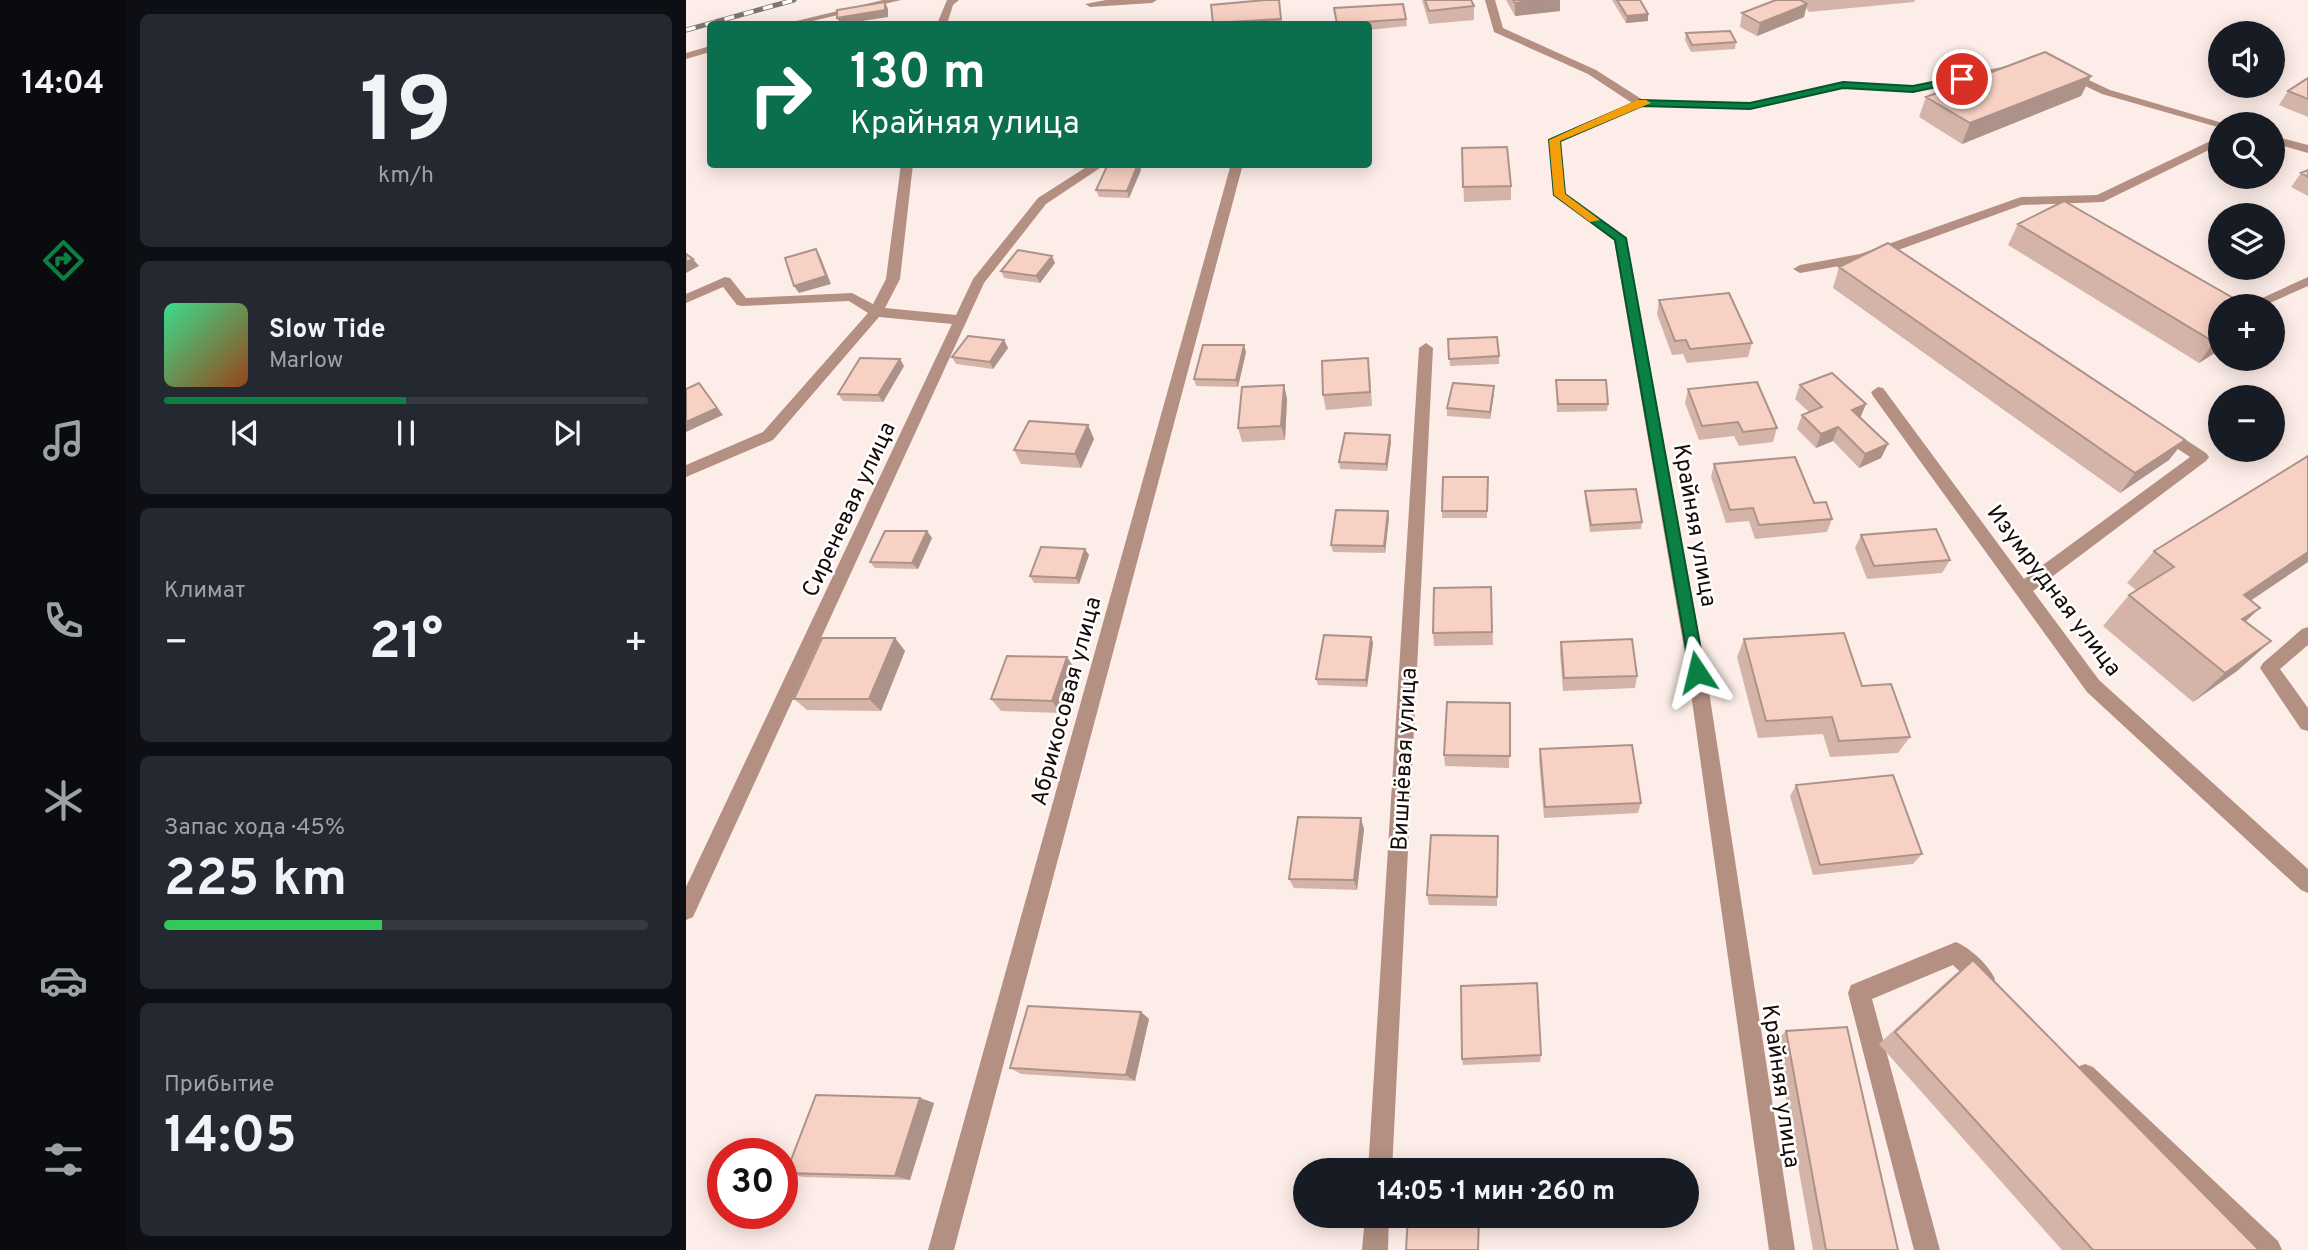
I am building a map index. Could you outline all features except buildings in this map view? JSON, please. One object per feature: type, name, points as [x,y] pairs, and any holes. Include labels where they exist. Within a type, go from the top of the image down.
[{"type":"street","points":[[802,21],[897,0]]},
{"type":"street","points":[[943,21],[949,3],[954,0]]},
{"type":"street","points":[[1090,4],[1152,0]]},
{"type":"street","points":[[1490,0],[1498,30],[1592,72],[1640,103],[1750,106],[1843,85],[1913,89],[2022,67]]},
{"type":"street","points":[[686,56],[707,50]]},
{"type":"street","points":[[2059,69],[2106,92],[2208,121]]},
{"type":"street","name":"Крайняя улица","points":[[1640,103],[1555,140],[1559,195],[1620,238],[1697,672],[1782,1250]]},
{"type":"street","points":[[2285,142],[2308,149]]},
{"type":"street","points":[[1800,268],[1891,254],[2021,201],[2099,199],[2208,145]]},
{"type":"street","points":[[686,471],[768,436],[876,312],[893,279],[907,168]]},
{"type":"street","name":"Сиреневая улица","points":[[686,910],[693,881],[978,282],[1042,201],[1094,168]]},
{"type":"street","name":"Абрикосовая улица","points":[[941,1250],[1236,168]]},
{"type":"street","points":[[686,299],[726,281],[742,302],[852,297],[876,312],[961,320]]},
{"type":"street","points":[[2279,294],[2308,281]]},
{"type":"street","name":"Вишнёвая улица","points":[[1381,1158],[1426,348]]},
{"type":"street","name":"Изумрудная улица","points":[[1878,392],[2094,686],[2308,883]]},
{"type":"street","points":[[2023,589],[2201,457],[2145,420]]},
{"type":"street","points":[[2308,634],[2270,668],[2308,723]]},
{"type":"street","points":[[1927,1250],[1859,992],[1956,953],[1997,991]]},
{"type":"street","points":[[2067,1058],[2269,1250]]},
{"type":"street","points":[[1375,1250],[1376,1228]]},
{"type":"railway","points":[[718,21],[794,0]]},
{"type":"railway","points":[[686,30],[707,24]]},
{"type":"slow traffic","points":[[1594,220],[1559,195],[1555,140],[1640,103],[1646,103]]},
{"type":"route","points":[[1697,672],[1620,238],[1559,195],[1555,140],[1640,103],[1750,106],[1843,85],[1913,89],[1962,79]]}]
